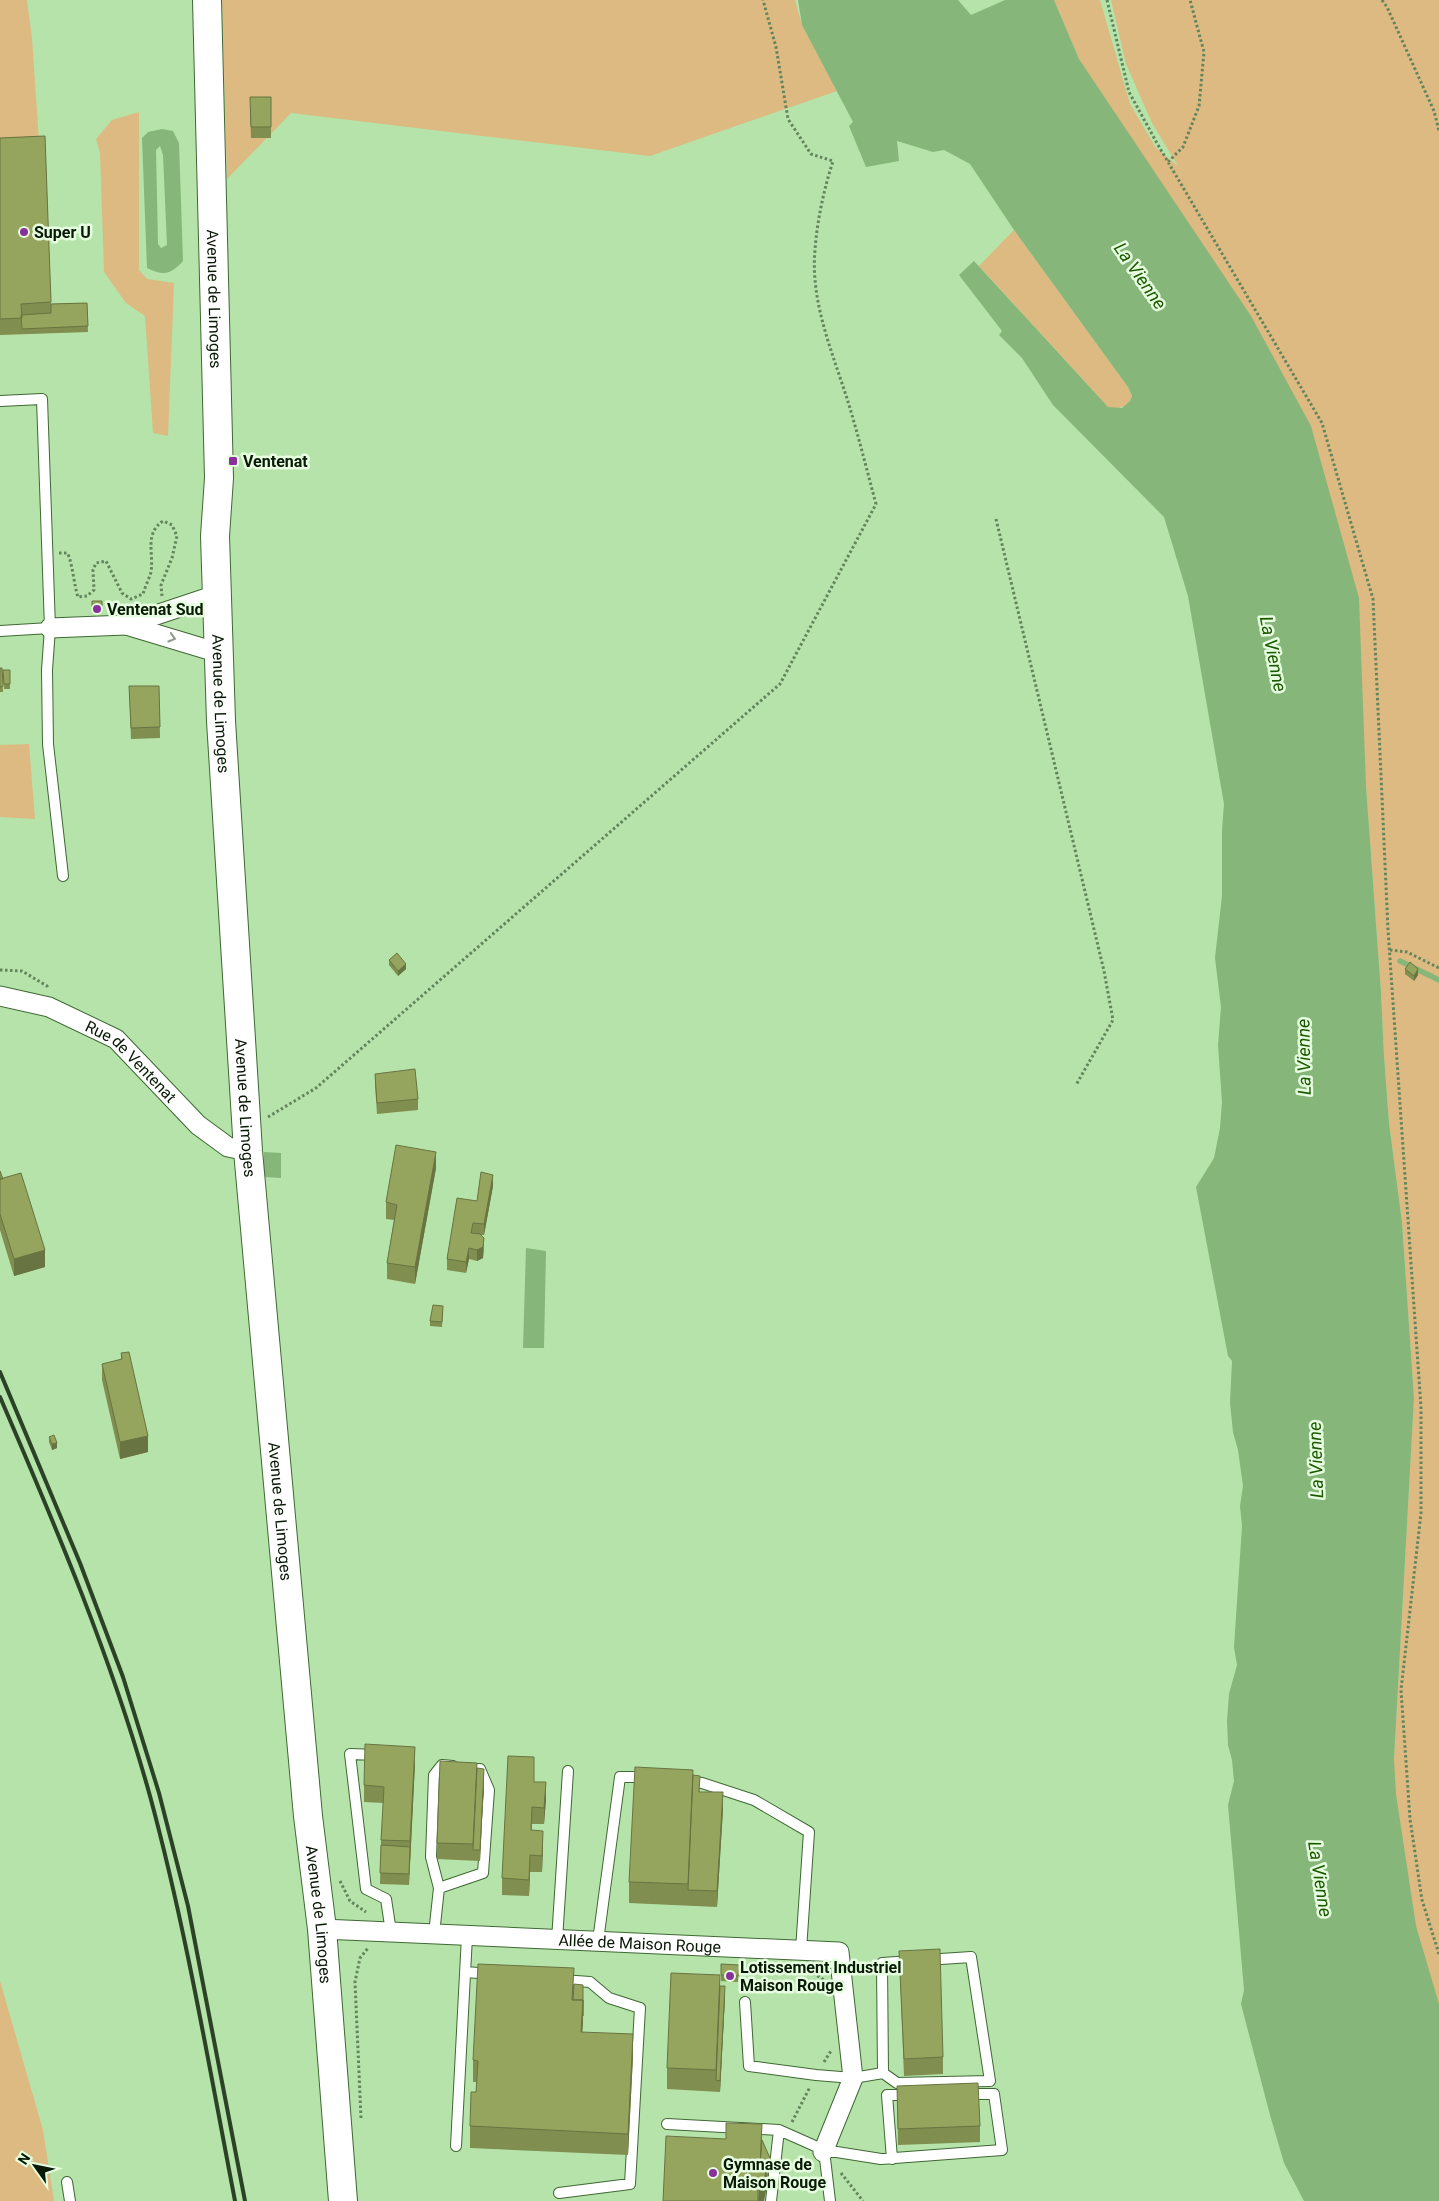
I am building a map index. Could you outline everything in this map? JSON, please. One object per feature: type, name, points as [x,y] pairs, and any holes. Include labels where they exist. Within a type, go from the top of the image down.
[{"type":"main road","name":"Avenue de Limoges","points":[[207,0],[218,468],[215,536],[218,653],[248,1151],[308,1816],[322,1929],[342,2188]]},
{"type":"street","points":[[50,628],[126,625],[216,595]]},
{"type":"street","points":[[126,625],[218,653]]},
{"type":"street","name":"Rue de Ventenat","points":[[0,996],[49,1007],[116,1039],[198,1125],[228,1147],[248,1151]]},
{"type":"street","name":"Allée de Maison Rouge","points":[[322,1929],[598,1942],[801,1959],[839,1952],[853,2078],[824,2151]]},
{"type":"lane","points":[[0,401],[42,398],[50,628],[47,670],[48,744],[63,876]]},
{"type":"lane","points":[[0,631],[50,628]]},
{"type":"lane","points":[[389,1756],[350,1754],[366,1889],[386,1899],[391,1932]]},
{"type":"lane","points":[[434,1934],[439,1888],[431,1856],[434,1775],[442,1765],[480,1769],[489,1790],[483,1872],[439,1888]]},
{"type":"lane","points":[[558,1940],[568,1771]]},
{"type":"lane","points":[[598,1942],[620,1778],[652,1776]]},
{"type":"lane","points":[[672,1779],[702,1783],[754,1800],[808,1832],[801,1959]]},
{"type":"lane","points":[[456,2146],[467,1936]]},
{"type":"lane","points":[[745,2002],[749,2066],[853,2078],[883,2073],[897,2083],[990,2081],[971,1957],[882,1963],[883,2073]]},
{"type":"lane","points":[[466,1972],[504,1975]]},
{"type":"lane","points":[[552,1979],[590,1982],[609,1998],[640,2008],[630,2184],[559,2192]]},
{"type":"lane","points":[[667,2124],[783,2132],[824,2151],[881,2159],[1002,2150],[994,2094],[955,2094]]},
{"type":"lane","points":[[892,2159],[887,2095],[916,2095]]},
{"type":"lane","points":[[771,2201],[783,2132]]},
{"type":"lane","points":[[824,2151],[830,2201]]},
{"type":"lane","points":[[67,2182],[70,2201]]},
{"type":"path","points":[[267,1117],[316,1088],[780,684],[876,504],[849,406],[829,344],[817,293],[815,252],[827,179],[833,161],[811,154],[788,119],[776,48],[763,0]]},
{"type":"path","points":[[1107,0],[1129,92],[1322,424],[1373,599],[1390,950],[1420,1408],[1421,1513],[1401,1690],[1412,1837],[1422,1900],[1439,1954]]},
{"type":"path","points":[[1168,162],[1183,147],[1199,106],[1204,52],[1190,0]]},
{"type":"path","points":[[1382,0],[1387,7],[1434,111],[1439,131]]},
{"type":"path","points":[[996,519],[1104,971],[1113,1020],[1076,1085]]},
{"type":"path","points":[[58,553],[67,553],[70,557],[73,584],[78,597],[87,596],[94,590],[93,570],[96,563],[106,561],[122,593],[131,599],[143,594],[151,572],[151,537],[155,526],[163,521],[172,525],[177,536],[172,558],[161,585],[163,604]]},
{"type":"path","points":[[1390,950],[1408,952],[1439,968]]},
{"type":"path","points":[[0,970],[22,971],[47,986],[49,1007]]},
{"type":"path","points":[[801,1959],[809,1970],[827,1982]]},
{"type":"path","points":[[783,2132],[831,2051],[833,2043]]},
{"type":"path","points":[[824,2151],[862,2201]]},
{"type":"shaded area","points":[[0,0],[27,0],[32,38],[39,142],[0,144]]},
{"type":"shaded area","points":[[222,0],[795,0],[802,25],[837,91],[650,156],[291,113],[227,179]]},
{"type":"shaded area","points":[[1054,0],[1100,0],[1130,104],[1156,148],[1178,166],[1152,123],[1126,64],[1111,0],[1439,0],[1439,2082],[1390,1924],[1394,1760],[1414,1398],[1402,1222],[1389,1123],[1366,786]]},
{"type":"shaded area","points":[[139,112],[139,270],[147,279],[174,283],[168,436],[153,433],[145,316],[126,303],[104,272],[100,153],[96,139],[112,120]]},
{"type":"shaded area","points":[[1014,230],[1128,387],[1132,397],[1126,406],[1113,409],[1108,407],[979,266]]},
{"type":"shaded area","points":[[29,744],[35,819],[0,817],[0,745]]},
{"type":"shaded area","points":[[0,1981],[43,2130],[54,2201],[0,2201]]},
{"type":"water","name":"La Vienne","points":[[798,0],[958,0],[971,15],[1005,0],[1054,0],[1079,59],[1251,316],[1311,426],[1359,598],[1366,786],[1384,1056],[1389,1123],[1402,1222],[1414,1398],[1394,1760],[1396,1794],[1416,1926],[1439,2004],[1439,2201],[1304,2201],[1284,2163],[1241,2004],[1244,1990],[1228,1805],[1234,1781],[1228,1745],[1227,1721],[1229,1694],[1237,1665],[1234,1647],[1242,1526],[1240,1506],[1243,1486],[1238,1450],[1233,1432],[1230,1403],[1232,1361],[1228,1356],[1196,1187],[1214,1158],[1220,1128],[1222,1102],[1218,1045],[1221,1007],[1215,958],[1222,896],[1224,804],[1188,596],[1164,517],[1053,405],[1022,358],[999,335],[1002,331],[959,275],[974,261],[1108,407],[1122,408],[1130,401],[1132,396],[1128,387],[1014,230],[970,164],[944,150],[933,152],[897,141],[899,161],[866,167],[849,126],[853,122],[802,25]]},
{"type":"water","points":[[162,129],[173,131],[179,143],[183,261],[166,273],[147,268],[142,138],[148,132]],"holes":[[[160,146],[163,155],[167,245],[161,248],[158,244],[156,150]]]},
{"type":"water","points":[[264,1152],[281,1153],[281,1178],[264,1177]]},
{"type":"water","points":[[526,1248],[546,1251],[544,1348],[523,1348]]},
{"type":"building","points":[[250,97],[271,97],[271,127],[251,127]]},
{"type":"building","name":"Super U","points":[[45,136],[51,302],[21,304],[22,318],[0,319],[0,138]]},
{"type":"building","points":[[87,303],[88,326],[22,329],[21,315],[51,313],[51,304]]},
{"type":"building","points":[[92,601],[102,601],[102,606],[92,607]]},
{"type":"building","points":[[0,668],[2,668],[3,686],[0,687]]},
{"type":"building","points":[[3,670],[10,670],[10,684],[4,684]]},
{"type":"building","points":[[129,686],[159,686],[160,727],[131,728]]},
{"type":"building","points":[[397,953],[406,964],[398,971],[389,960]]},
{"type":"building","points":[[1410,962],[1418,969],[1414,976],[1405,969]]},
{"type":"building","points":[[415,1069],[418,1099],[377,1103],[375,1074]]},
{"type":"building","points":[[396,1145],[436,1152],[415,1267],[387,1263],[397,1205],[386,1202]]},
{"type":"building","points":[[481,1172],[493,1175],[484,1224],[473,1223],[471,1233],[480,1234],[484,1238],[483,1247],[477,1250],[469,1248],[466,1262],[447,1259],[457,1198],[477,1201]]},
{"type":"building","points":[[21,1173],[45,1250],[14,1259],[0,1214],[0,1179]]},
{"type":"building","points":[[433,1305],[443,1306],[442,1322],[430,1321]]},
{"type":"building","points":[[129,1352],[148,1436],[120,1442],[102,1364],[122,1359],[121,1353]]},
{"type":"building","points":[[54,1435],[57,1443],[52,1444],[49,1437]]},
{"type":"building","points":[[365,1744],[415,1747],[410,1841],[381,1840],[384,1787],[364,1785]]},
{"type":"building","points":[[508,1756],[534,1757],[534,1782],[546,1782],[544,1808],[532,1807],[531,1830],[543,1831],[542,1856],[530,1855],[529,1880],[502,1878]]},
{"type":"building","points":[[440,1761],[477,1763],[473,1844],[437,1843]]},
{"type":"building","points":[[635,1767],[693,1770],[688,1884],[629,1882]]},
{"type":"building","points":[[477,1768],[484,1769],[480,1850],[473,1850]]},
{"type":"building","points":[[693,1775],[700,1776],[699,1792],[723,1792],[717,1891],[688,1890]]},
{"type":"building","points":[[381,1845],[410,1847],[409,1874],[380,1873]]},
{"type":"building","points":[[940,1949],[943,2057],[904,2059],[899,1951]]},
{"type":"building","points":[[478,1964],[574,1968],[572,2000],[583,2000],[581,2032],[633,2034],[628,2134],[470,2126],[471,2092],[476,2092],[478,2061],[473,2060]]},
{"type":"building","points":[[721,1964],[739,1965],[738,1976],[721,1975]]},
{"type":"building","points":[[671,1973],[720,1975],[716,2070],[667,2068]]},
{"type":"building","points":[[574,1984],[583,1985],[583,2000],[573,2000]]},
{"type":"building","points":[[720,1986],[725,1986],[720,2081],[716,2080]]},
{"type":"building","points":[[978,2083],[980,2126],[898,2129],[897,2086]]},
{"type":"building","name":"Gymnase de Maison Rouge","points":[[726,2123],[762,2124],[760,2165],[765,2166],[766,2170],[764,2183],[758,2186],[758,2201],[663,2201],[666,2136],[726,2139]]},
{"type":"building","points":[[762,2140],[770,2158],[767,2184],[765,2166],[760,2165]]},
{"type":"waterway","points":[[1400,961],[1439,980]]},
{"type":"railway","points":[[0,1372],[80,1563],[123,1677],[159,1793],[188,1906],[245,2201]]},
{"type":"railway","points":[[0,1397],[42,1495],[101,1644],[150,1796],[186,1947],[235,2201]]},
{"type":"place","name":"Super U","points":[[24,232]]},
{"type":"place","name":"Ventenat","points":[[233,461]]},
{"type":"place","name":"Ventenat Sud","points":[[97,609]]},
{"type":"place","name":"Lotissement Industriel Maison Rouge","points":[[730,1976]]},
{"type":"place","name":"Gymnase de Maison Rouge","points":[[713,2173]]}]
